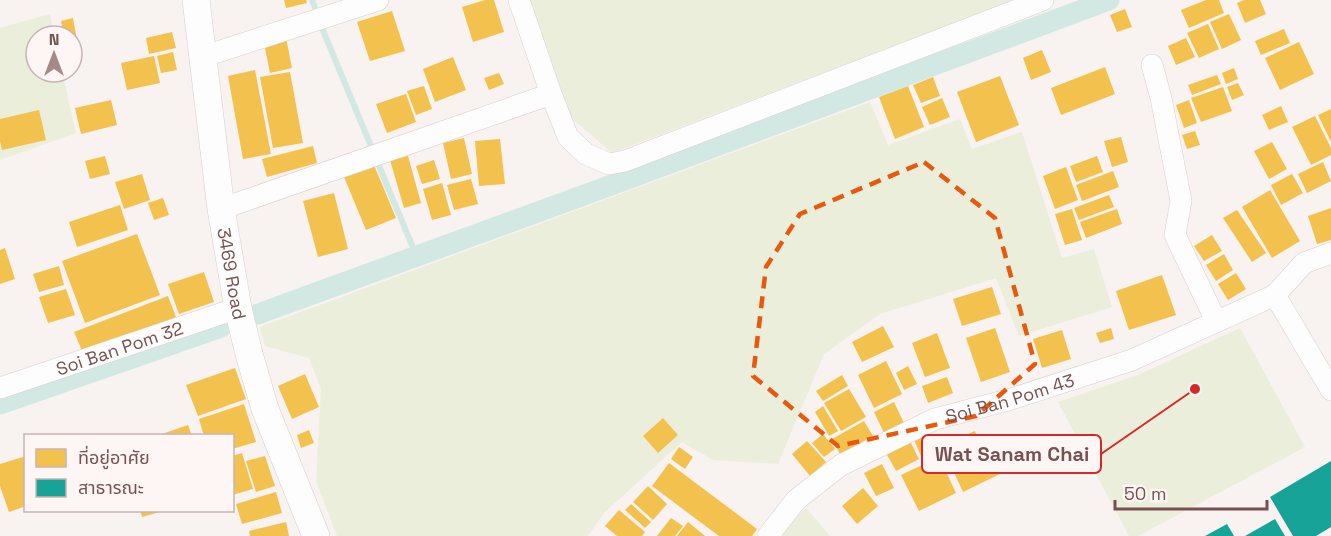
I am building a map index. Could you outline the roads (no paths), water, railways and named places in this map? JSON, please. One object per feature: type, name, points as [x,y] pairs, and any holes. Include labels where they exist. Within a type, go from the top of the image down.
[{"type":"street","name":"3469 Road","points":[[196,0],[221,209],[238,308],[265,409],[316,536]]},
{"type":"street","points":[[202,57],[378,0]]},
{"type":"street","points":[[519,0],[568,137],[586,154],[609,164],[626,161],[1043,0]]},
{"type":"street","points":[[1152,65],[1161,98],[1181,201],[1175,234],[1216,321]]},
{"type":"street","points":[[221,209],[551,94]]},
{"type":"street","points":[[1331,253],[1304,263],[1275,296],[1331,390]]},
{"type":"street","name":"Soi Ban Pom 43","points":[[768,536],[796,500],[841,465],[935,419],[1008,400],[1132,360],[1275,296]]},
{"type":"street","name":"Soi Ban Pom 32","points":[[0,388],[238,308]]},
{"type":"waterway","points":[[312,0],[317,13]]},
{"type":"waterway","points":[[258,314],[1109,0]]},
{"type":"waterway","points":[[322,28],[373,151]]},
{"type":"waterway","points":[[377,161],[416,255]]},
{"type":"waterway","points":[[0,404],[221,327]]},
{"type":"place","name":"Wat Sanam Chai","points":[[1195,389]]}]
